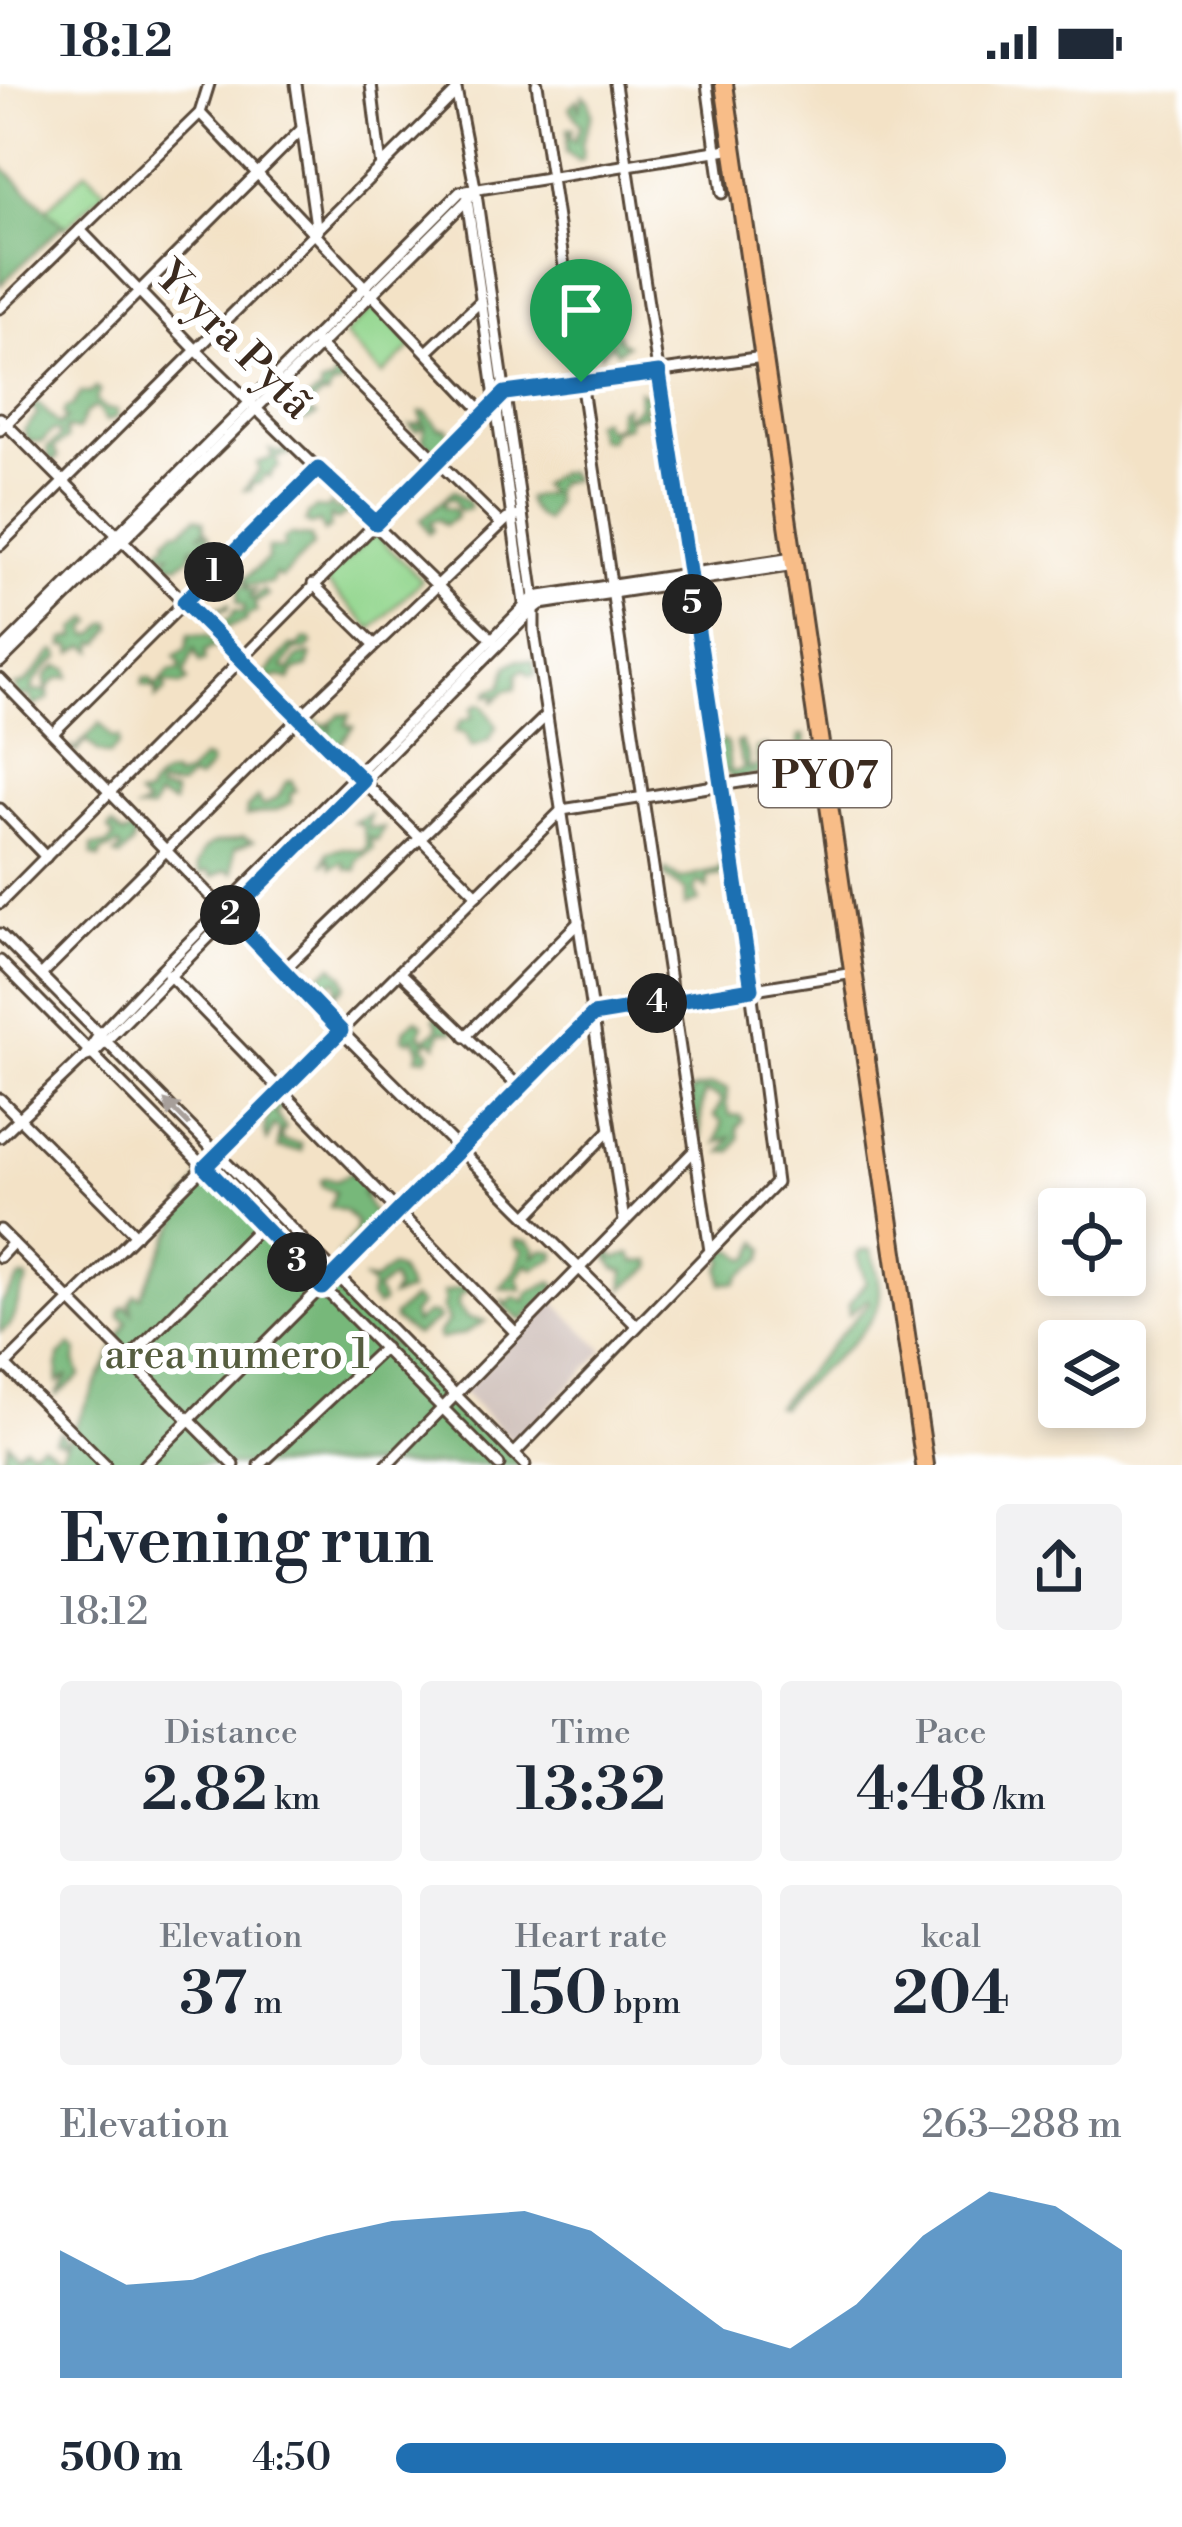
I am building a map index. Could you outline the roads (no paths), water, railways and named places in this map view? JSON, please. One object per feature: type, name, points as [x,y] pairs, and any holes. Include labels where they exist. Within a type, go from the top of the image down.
[{"type":"highway","name":"PY07","points":[[724,84],[724,150],[765,357],[925,1465]]},
{"type":"street","points":[[0,308],[200,112],[208,99],[209,84]]},
{"type":"street","points":[[296,84],[316,233]]},
{"type":"street","points":[[371,84],[381,167]]},
{"type":"street","points":[[537,84],[710,1251]]},
{"type":"street","points":[[514,1454],[776,1183],[752,989],[615,84]]},
{"type":"street","points":[[707,84],[724,150],[722,193]]},
{"type":"street","points":[[0,545],[198,352],[455,88]]},
{"type":"street","points":[[455,88],[490,292],[529,607],[624,1221]]},
{"type":"street","points":[[200,112],[484,413]]},
{"type":"street","points":[[302,129],[142,292],[2,424],[478,895]]},
{"type":"street","points":[[0,652],[471,188],[724,150]]},
{"type":"street","points":[[471,188],[495,402],[517,516]]},
{"type":"street","name":"Yvyra Pytã","points":[[80,230],[495,642]]},
{"type":"street","points":[[428,352],[490,292]]},
{"type":"street","points":[[317,343],[501,524]]},
{"type":"street","points":[[0,903],[505,393],[765,357]]},
{"type":"street","points":[[52,733],[318,469]]},
{"type":"street","points":[[41,975],[299,717],[501,524],[517,516]]},
{"type":"street","points":[[0,662],[120,538]]},
{"type":"street","points":[[0,1138],[529,607],[613,588],[795,562]]},
{"type":"street","points":[[314,584],[375,645]]},
{"type":"street","points":[[0,679],[341,1031],[637,1326]]},
{"type":"street","points":[[284,970],[547,715]]},
{"type":"street","points":[[105,1465],[2,1367],[562,810],[824,769]]},
{"type":"street","points":[[0,809],[46,856]]},
{"type":"street","points":[[465,1037],[580,922]]},
{"type":"street","points":[[0,934],[525,1465]]},
{"type":"street","points":[[0,961],[500,1465]]},
{"type":"street","points":[[166,972],[515,1331]]},
{"type":"street","points":[[400,972],[520,1088]]},
{"type":"street","points":[[144,1465],[593,1015],[855,972]]},
{"type":"street","points":[[0,1099],[136,1235]]},
{"type":"street","points":[[527,1216],[609,1131]]},
{"type":"street","points":[[387,1465],[693,1152]]},
{"type":"street","points":[[128,1359],[262,1225]]},
{"type":"street","points":[[0,1230],[234,1465]]},
{"type":"street","points":[[0,1257],[14,1244]]},
{"type":"street","points":[[260,1465],[397,1336]]},
{"type":"park label","name":"area numero 1","points":[[237,1353]]}]
